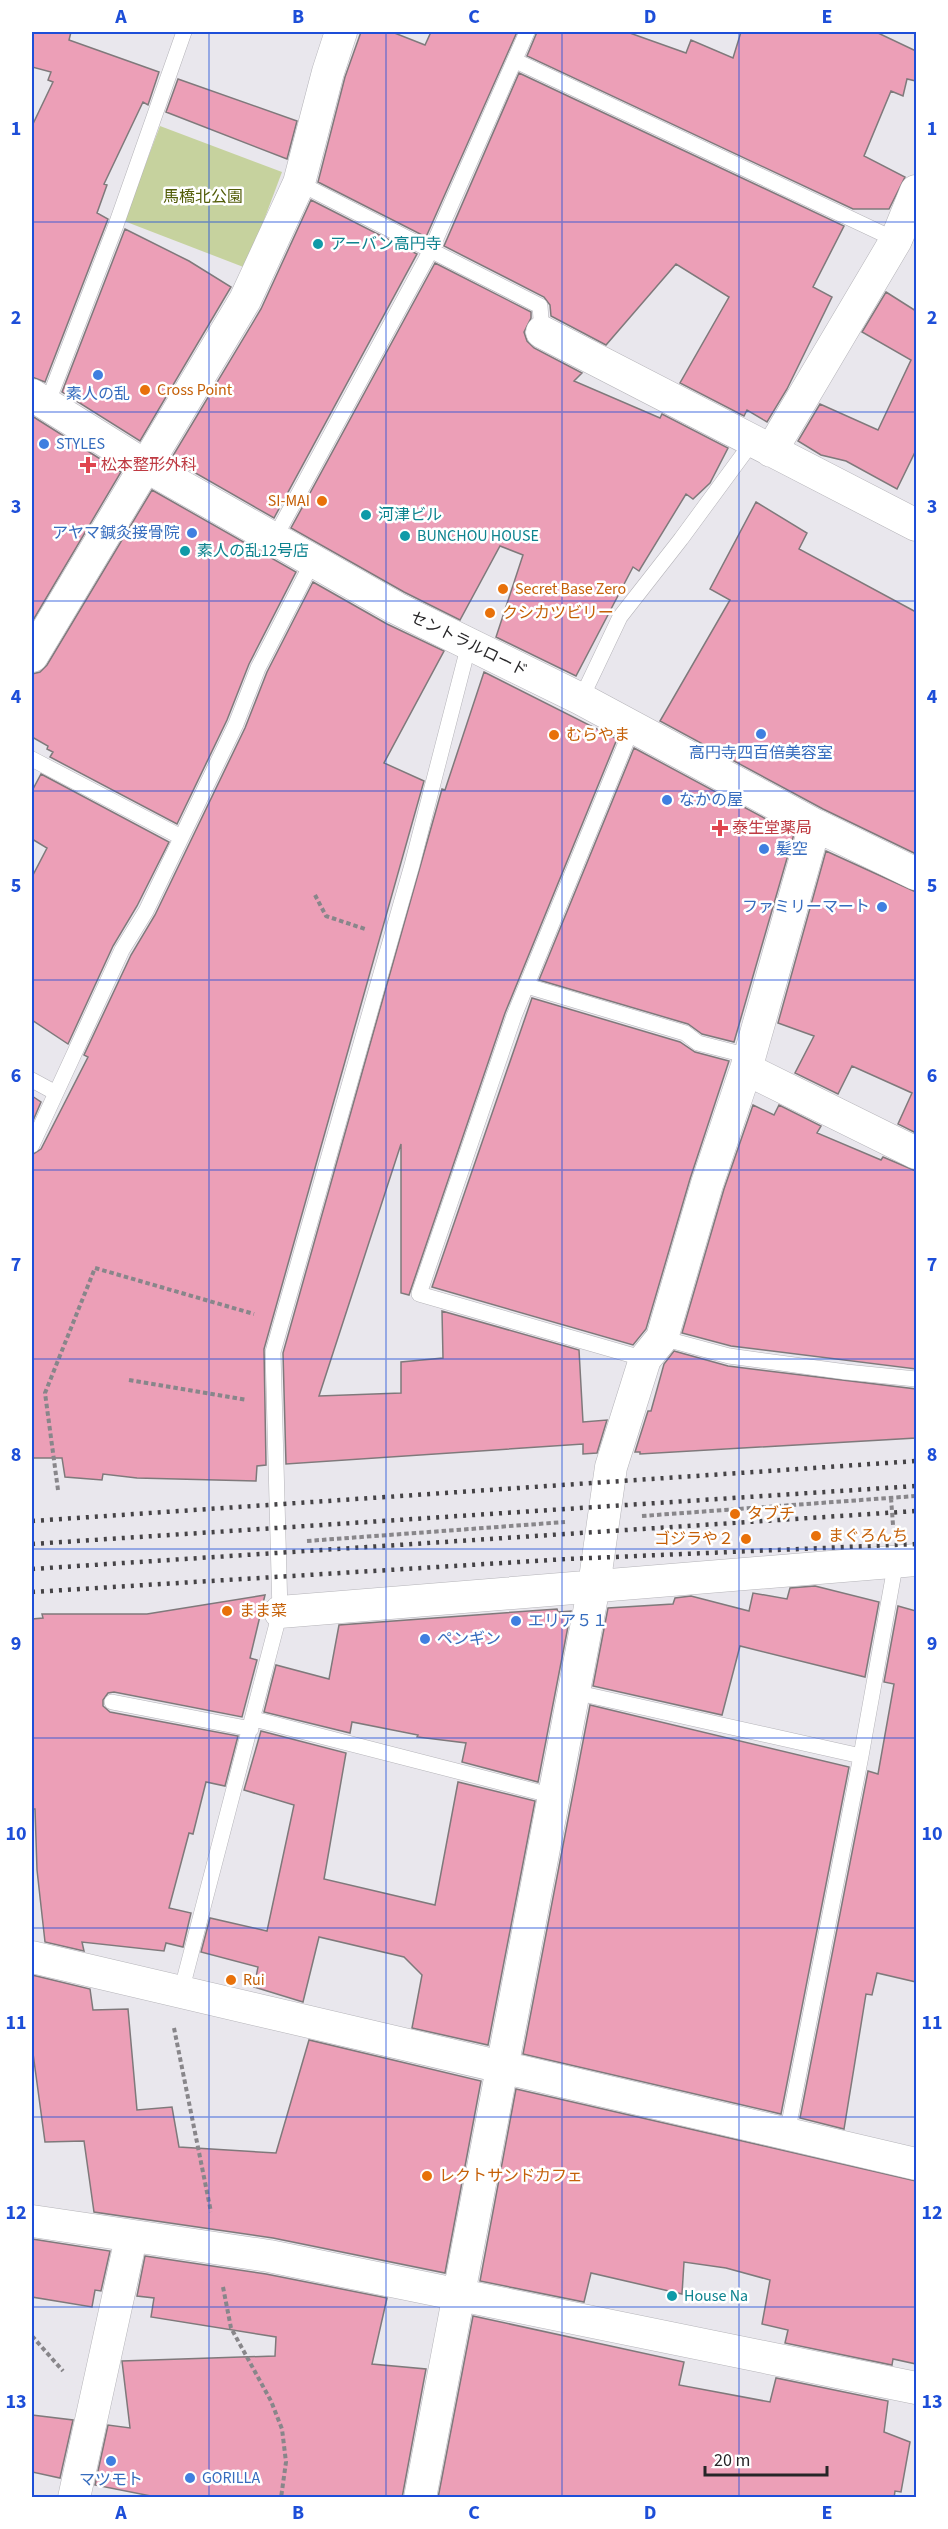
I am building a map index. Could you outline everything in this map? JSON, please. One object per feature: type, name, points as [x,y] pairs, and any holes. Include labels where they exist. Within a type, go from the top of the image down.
[{"type":"street","points":[[32,656],[144,465],[245,300],[299,183],[328,72],[342,32]]},
{"type":"street","points":[[762,446],[906,250],[916,191]]},
{"type":"street","points":[[542,332],[916,525]]},
{"type":"street","name":"セントラルロード","points":[[39,400],[144,465],[396,608],[581,699],[815,825],[916,874]]},
{"type":"street","points":[[420,2498],[594,1586],[611,1467],[653,1348],[747,1063],[815,825]]},
{"type":"street","points":[[747,1063],[916,1153]]},
{"type":"street","points":[[280,1612],[906,1561]]},
{"type":"street","points":[[32,1957],[916,2164]]},
{"type":"street","points":[[32,2221],[131,2238],[269,2256],[916,2388]]},
{"type":"street","points":[[74,2498],[131,2238]]},
{"type":"lane","points":[[39,400],[116,225],[184,32]]},
{"type":"lane","points":[[274,539],[431,250],[527,32]]},
{"type":"lane","points":[[516,61],[906,250]]},
{"type":"lane","points":[[299,183],[540,306],[542,332]]},
{"type":"lane","points":[[581,699],[620,617],[681,539],[762,446]]},
{"type":"lane","points":[[32,1145],[122,950],[146,911],[236,724],[258,668],[313,561]]},
{"type":"lane","points":[[173,1990],[252,1724],[280,1612],[273,1352],[392,938],[469,644]]},
{"type":"lane","points":[[632,728],[514,1016],[419,1294],[653,1348],[916,1379]]},
{"type":"lane","points":[[32,759],[181,837]]},
{"type":"lane","points":[[527,986],[685,1033],[698,1043],[747,1063]]},
{"type":"lane","points":[[32,1080],[56,1093]]},
{"type":"lane","points":[[787,2134],[861,1756],[906,1561]]},
{"type":"lane","points":[[574,1692],[861,1756]]},
{"type":"lane","points":[[112,1702],[252,1724],[554,1796]]},
{"type":"path","points":[[315,895],[326,916],[392,938]]},
{"type":"path","points":[[58,1490],[45,1393],[95,1268],[283,1322]]},
{"type":"path","points":[[129,1380],[275,1405]]},
{"type":"path","points":[[173,1990],[231,2328],[271,2401],[282,2429],[286,2462],[281,2498]]},
{"type":"green space","name":"馬橋北公園","points":[[160,126],[282,172],[246,268],[124,221]]},
{"type":"building","points":[[32,32],[71,32],[69,40],[159,72],[148,105],[143,102],[104,184],[107,185],[97,213],[108,219],[45,382],[32,377],[32,126],[53,82],[48,80],[51,72],[32,67]]},
{"type":"building","points":[[361,32],[392,32],[425,45],[431,32],[517,32],[426,237],[318,182],[345,77]]},
{"type":"building","points":[[537,32],[627,32],[686,53],[691,40],[733,58],[741,32],[876,32],[916,51],[916,81],[907,79],[903,96],[891,91],[864,156],[905,177],[889,209],[853,209],[527,56]]},
{"type":"building","points":[[519,73],[844,226],[813,287],[832,297],[787,389],[767,422],[747,410],[744,416],[680,383],[729,297],[676,264],[606,345],[551,316],[550,305],[544,297],[444,246]]},
{"type":"building","points":[[178,79],[297,121],[287,159],[166,112]]},
{"type":"building","points":[[311,200],[417,254],[274,518],[171,459],[261,309]]},
{"type":"building","points":[[125,229],[189,261],[231,287],[140,441],[62,392]]},
{"type":"building","points":[[435,263],[531,312],[531,318],[524,332],[527,341],[534,348],[582,373],[574,381],[660,418],[662,414],[728,448],[710,483],[693,499],[686,494],[639,571],[633,567],[576,676],[496,637],[523,555],[500,546],[460,620],[404,592],[291,528]]},
{"type":"building","points":[[886,292],[916,311],[916,450],[897,489],[846,461],[821,455],[798,441],[820,404],[878,430],[911,360],[862,332]]},
{"type":"building","points":[[32,416],[121,472],[32,622]]},
{"type":"building","points":[[152,490],[296,572],[249,664],[227,720],[177,824],[50,757],[53,752],[47,749],[48,746],[32,737],[32,674],[40,672],[47,665]]},
{"type":"building","points":[[756,502],[807,533],[799,549],[916,612],[916,854],[823,809],[660,721],[730,600],[710,589]]},
{"type":"building","points":[[313,582],[387,624],[444,651],[384,763],[424,781],[264,1349],[266,1465],[257,1466],[256,1481],[137,1478],[103,1474],[102,1480],[65,1477],[62,1458],[32,1458],[32,1155],[41,1149],[88,1057],[84,1055],[131,955],[155,915],[245,728],[267,672]]},
{"type":"building","points":[[484,672],[617,739],[505,1013],[409,1295],[401,1293],[401,1144],[319,1396],[401,1393],[401,1362],[443,1358],[442,1311],[579,1350],[583,1422],[607,1420],[597,1453],[583,1454],[583,1444],[286,1464],[283,1353],[442,789],[445,790]]},
{"type":"building","points":[[634,748],[794,834],[734,1042],[702,1034],[688,1024],[539,980]]},
{"type":"building","points":[[41,774],[169,842],[137,906],[113,946],[68,1044],[32,1020],[32,877],[47,848],[32,839],[32,791]]},
{"type":"building","points":[[826,851],[916,892],[916,1133],[898,1124],[912,1093],[852,1066],[838,1094],[795,1073],[814,1036],[778,1023]]},
{"type":"building","points":[[532,998],[680,1042],[695,1052],[729,1061],[690,1179],[646,1329],[633,1345],[432,1287]]},
{"type":"building","points":[[32,1096],[41,1102],[32,1123]]},
{"type":"building","points":[[753,1105],[774,1115],[779,1105],[821,1126],[817,1133],[881,1160],[883,1157],[916,1171],[916,1369],[731,1346],[682,1333],[724,1189]]},
{"type":"building","points":[[674,1351],[728,1366],[916,1389],[916,1438],[640,1454],[640,1452],[635,1452],[648,1411],[651,1411],[664,1364]]},
{"type":"building","points":[[815,1586],[879,1602],[865,1677],[740,1646],[722,1715],[593,1686],[608,1608],[673,1604],[675,1598],[691,1596],[749,1611],[753,1593],[787,1599],[790,1588]]},
{"type":"building","points":[[265,1595],[250,1658],[257,1660],[242,1717],[114,1692],[108,1693],[103,1700],[103,1706],[110,1712],[238,1736],[225,1786],[206,1782],[193,1834],[189,1833],[169,1908],[191,1913],[183,1947],[166,1943],[164,1951],[82,1942],[84,1951],[45,1942],[37,1870],[35,1809],[32,1809],[32,1619],[43,1618],[42,1614],[147,1614]]},
{"type":"building","points":[[898,1606],[916,1611],[916,1982],[877,1973],[872,1995],[866,1994],[844,2129],[800,2118],[868,1771],[878,1774],[894,1684],[884,1682]]},
{"type":"building","points":[[557,1609],[558,1612],[571,1611],[538,1782],[462,1762],[466,1743],[417,1737],[418,1735],[352,1722],[350,1733],[264,1712],[276,1665],[329,1679],[339,1625]]},
{"type":"building","points":[[590,1705],[849,1767],[781,2114],[523,2054]]},
{"type":"building","points":[[261,1731],[346,1753],[324,1879],[435,1905],[458,1782],[535,1801],[488,2045],[412,2028],[422,1975],[404,1957],[319,1937],[303,2002],[254,1987],[258,1967],[201,1952],[210,1918],[267,1931],[294,1805],[244,1790]]},
{"type":"building","points":[[32,1975],[90,1989],[93,2010],[128,2009],[137,2110],[172,2107],[179,2147],[276,2153],[309,2040],[481,2081],[445,2273],[273,2238],[94,2212],[84,2141],[45,2142],[32,2046]]},
{"type":"building","points":[[516,2089],[916,2181],[916,2364],[893,2359],[892,2365],[785,2343],[788,2330],[762,2324],[770,2280],[726,2268],[684,2262],[682,2294],[591,2273],[584,2302],[480,2281]]},
{"type":"building","points":[[32,2239],[110,2251],[101,2291],[95,2290],[92,2307],[32,2297]]},
{"type":"building","points":[[145,2256],[266,2274],[387,2298],[372,2364],[426,2369],[402,2498],[161,2498],[95,2485],[108,2425],[130,2428],[122,2361],[275,2356],[276,2337],[151,2317],[154,2298],[137,2296]]},
{"type":"building","points":[[473,2316],[684,2362],[679,2385],[770,2402],[776,2378],[888,2401],[884,2432],[910,2442],[901,2492],[895,2491],[894,2498],[438,2498]]},
{"type":"building","points":[[32,2415],[73,2420],[60,2478],[32,2472]]},
{"type":"railway","points":[[32,1521],[916,1461]]},
{"type":"railway","points":[[32,1544],[916,1486]]},
{"type":"railway","points":[[32,1569],[916,1511]]},
{"type":"railway","points":[[32,1592],[567,1559],[916,1544]]},
{"type":"place","name":"アーバン高円寺","points":[[318,244]]},
{"type":"place","name":"素人の乱","points":[[98,375]]},
{"type":"place","name":"Cross Point","points":[[145,390]]},
{"type":"place","name":"STYLES","points":[[44,444]]},
{"type":"place","name":"松本整形外科","points":[[88,465]]},
{"type":"place","name":"SI-MAI","points":[[322,501]]},
{"type":"place","name":"河津ビル","points":[[366,515]]},
{"type":"place","name":"アヤマ鍼灸接骨院","points":[[192,533]]},
{"type":"place","name":"BUNCHOU HOUSE","points":[[405,536]]},
{"type":"place","name":"素人の乱12号店","points":[[185,551]]},
{"type":"place","name":"Secret Base Zero","points":[[503,589]]},
{"type":"place","name":"クシカツビリー","points":[[490,613]]},
{"type":"place","name":"高円寺四百倍美容室","points":[[761,734]]},
{"type":"place","name":"むらやま","points":[[554,735]]},
{"type":"place","name":"なかの屋","points":[[667,800]]},
{"type":"place","name":"泰生堂薬局","points":[[720,828]]},
{"type":"place","name":"髪空","points":[[764,849]]},
{"type":"place","name":"ファミリーマート","points":[[882,907]]},
{"type":"place","name":"タブチ","points":[[735,1514]]},
{"type":"place","name":"まぐろんち","points":[[816,1536]]},
{"type":"place","name":"ゴジラや２","points":[[746,1539]]},
{"type":"place","name":"まま菜","points":[[227,1611]]},
{"type":"place","name":"エリア５１","points":[[516,1621]]},
{"type":"place","name":"ペンギン","points":[[425,1639]]},
{"type":"place","name":"Rui","points":[[231,1980]]},
{"type":"place","name":"レクトサンドカフェ","points":[[427,2176]]},
{"type":"place","name":"House Na","points":[[672,2296]]},
{"type":"place","name":"マツモト","points":[[111,2461]]},
{"type":"place","name":"GORILLA","points":[[190,2478]]}]
